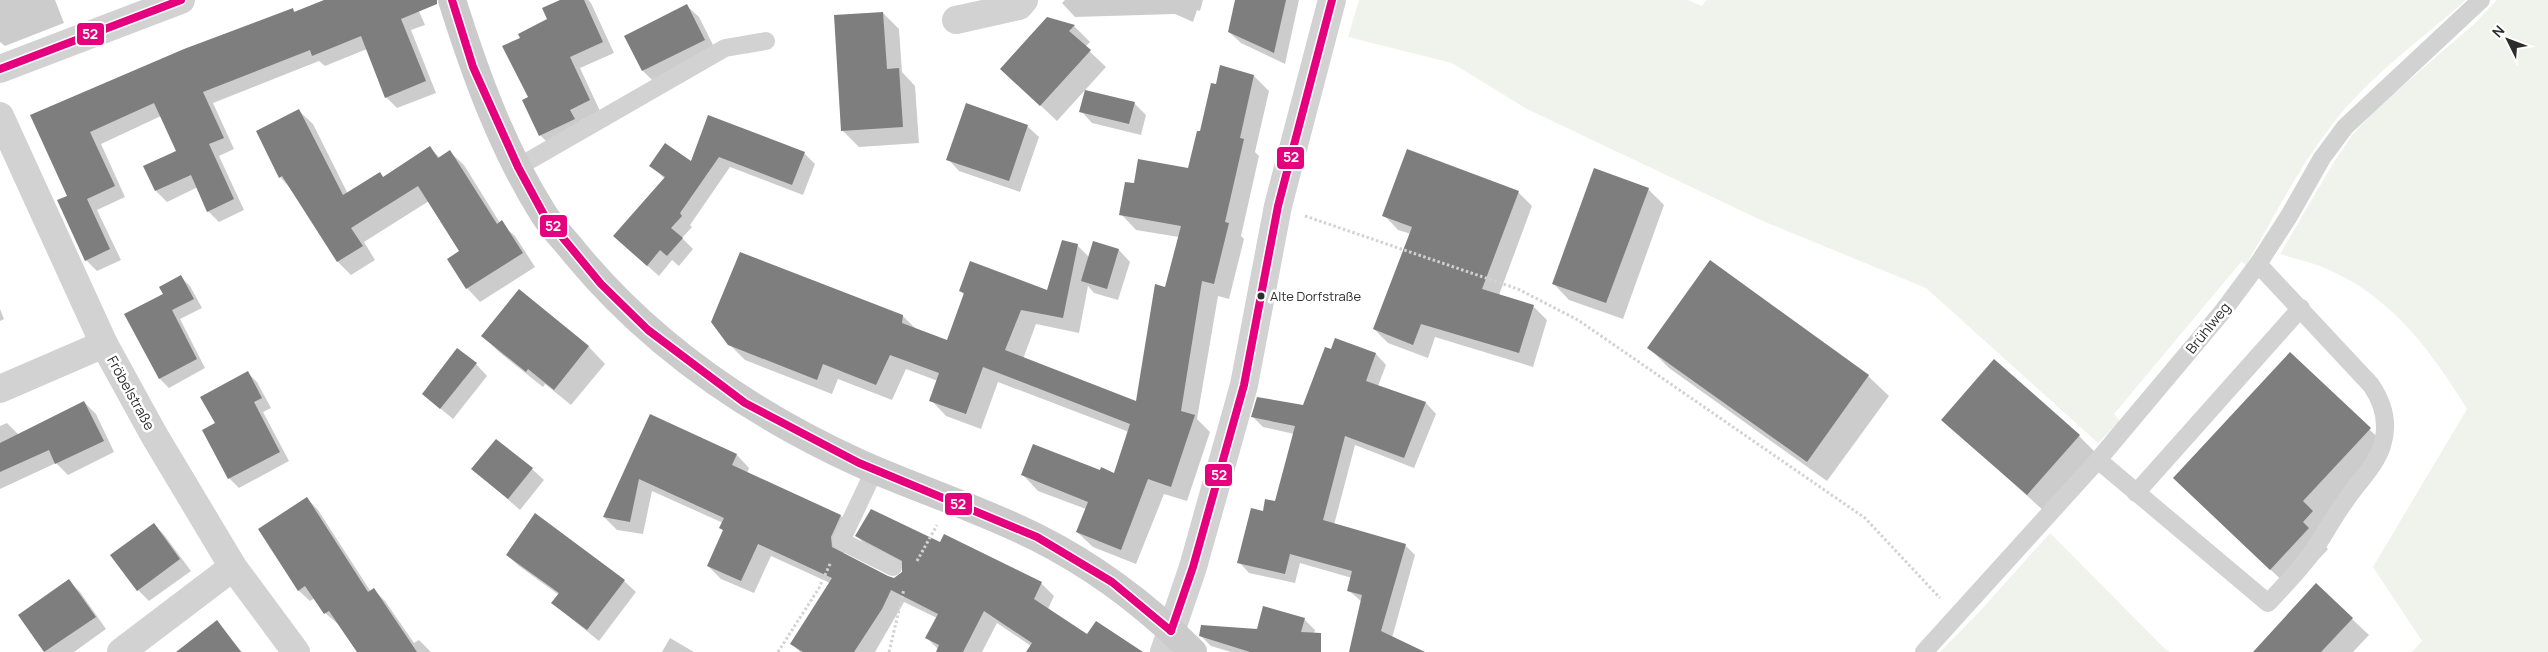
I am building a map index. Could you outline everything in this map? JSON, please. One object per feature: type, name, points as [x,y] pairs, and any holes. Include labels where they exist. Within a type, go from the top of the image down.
[{"type":"main road","points":[[452,0],[473,67],[518,167],[544,215],[601,284],[648,330],[745,403],[875,470],[1037,537],[1112,582],[1168,641],[1193,652]]},
{"type":"street","points":[[0,69],[181,0]]},
{"type":"street","points":[[956,20],[1019,6],[1024,0]]},
{"type":"street","points":[[1168,641],[1193,567],[1244,385],[1278,206],[1332,0]]},
{"type":"street","name":"Fröbelstraße","points":[[0,116],[104,344],[154,435],[233,567],[296,652]]},
{"type":"street","points":[[0,389],[104,344]]},
{"type":"street","points":[[122,652],[233,567]]},
{"type":"lane","name":"Brühlweg","points":[[1924,652],[2098,460],[2222,311],[2258,264],[2289,216],[2322,158],[2345,127],[2482,0]]},
{"type":"lane","points":[[518,167],[725,48],[766,41]]},
{"type":"lane","points":[[2098,460],[2268,603],[2305,563],[2332,520],[2374,464],[2382,446],[2385,412],[2379,396],[2301,308],[2258,264]]},
{"type":"lane","points":[[2136,493],[2301,308]]},
{"type":"lane","points":[[875,470],[841,541],[893,567]]},
{"type":"path","points":[[1278,206],[1518,289],[1578,320],[1865,518],[1958,616]]},
{"type":"path","points":[[778,652],[819,588],[841,541]]},
{"type":"shaded area","points":[[1359,0],[1688,0],[1702,6],[1706,0],[2466,0],[2383,70],[2339,116],[2301,170],[2246,265],[2241,262],[2114,414],[2120,421],[2098,443],[1926,288],[1765,222],[1527,109],[1452,63],[1348,37]]},
{"type":"shaded area","points":[[2497,0],[2548,0],[2548,652],[2412,652],[2422,641],[2373,567],[2467,409],[2424,347],[2390,310],[2371,294],[2350,280],[2321,267],[2280,254],[2334,162],[2353,134],[2378,107],[2473,25]]},
{"type":"shaded area","points":[[2050,533],[2170,652],[1940,652],[1981,610]]},
{"type":"building","points":[[324,0],[437,0],[437,4],[401,19],[426,81],[385,98],[361,36],[312,56],[310,50],[203,92],[224,138],[209,144],[234,199],[207,212],[191,175],[155,191],[143,166],[176,151],[154,103],[90,132],[115,186],[87,199],[110,249],[85,261],[57,200],[67,196],[30,115],[184,49],[293,8],[294,12]]},
{"type":"building","points":[[560,0],[584,0],[603,42],[570,57],[590,100],[570,110],[575,119],[539,136],[522,100],[528,97],[502,46],[520,38],[518,34],[547,19],[542,8]]},
{"type":"building","points":[[1235,0],[1286,0],[1274,53],[1228,32]]},
{"type":"building","points":[[687,4],[705,40],[642,71],[624,36]]},
{"type":"building","points":[[883,12],[887,69],[899,68],[903,127],[841,131],[834,15]]},
{"type":"building","points":[[1047,17],[1075,25],[1069,31],[1091,50],[1040,106],[1000,69]]},
{"type":"building","points":[[1220,65],[1254,75],[1240,138],[1244,139],[1225,222],[1229,223],[1214,284],[1202,281],[1181,411],[1195,415],[1171,487],[1148,479],[1121,550],[1076,532],[1088,502],[1021,475],[1033,444],[1100,470],[1101,467],[1114,473],[1130,424],[983,367],[966,414],[929,401],[939,373],[890,355],[876,385],[823,364],[817,380],[728,345],[711,322],[740,252],[903,315],[902,323],[947,340],[964,293],[959,291],[970,261],[1047,290],[1062,240],[1078,244],[1063,318],[1021,310],[1005,350],[1136,401],[1155,284],[1165,287],[1181,226],[1119,215],[1125,182],[1134,183],[1138,159],[1188,168],[1197,131],[1200,131],[1211,83],[1216,84]]},
{"type":"building","points":[[1085,90],[1135,102],[1129,124],[1079,112]]},
{"type":"building","points":[[966,103],[1028,125],[1009,181],[946,160]]},
{"type":"building","points":[[299,109],[343,195],[380,172],[383,177],[430,146],[438,158],[450,150],[497,224],[502,220],[523,253],[466,289],[447,259],[459,251],[418,186],[351,228],[363,246],[337,262],[282,176],[279,178],[256,131]]},
{"type":"building","points":[[708,115],[805,152],[792,185],[719,157],[680,213],[682,216],[671,228],[683,238],[667,256],[660,250],[647,266],[613,236],[665,177],[649,166],[665,143],[691,161]]},
{"type":"building","points":[[1407,149],[1519,191],[1482,289],[1534,305],[1519,353],[1421,324],[1413,345],[1373,329],[1412,227],[1382,216]]},
{"type":"building","points":[[1594,168],[1649,188],[1606,303],[1552,284]]},
{"type":"building","points":[[1093,241],[1119,249],[1107,289],[1081,281]]},
{"type":"building","points":[[1710,260],[1869,375],[1807,462],[1647,348]]},
{"type":"building","points":[[181,275],[194,299],[172,310],[197,359],[159,379],[124,314],[163,294],[159,287]]},
{"type":"building","points":[[519,289],[589,346],[554,390],[528,369],[526,372],[481,336]]},
{"type":"building","points":[[1335,338],[1376,353],[1366,381],[1426,402],[1404,458],[1345,436],[1323,520],[1406,544],[1381,631],[1425,652],[1349,652],[1362,595],[1347,591],[1352,571],[1290,554],[1285,574],[1237,563],[1251,508],[1263,511],[1265,499],[1275,501],[1295,426],[1251,417],[1257,397],[1303,405],[1325,347],[1331,349]]},
{"type":"building","points":[[457,348],[477,363],[440,409],[422,394]]},
{"type":"building","points":[[2290,352],[2371,428],[2303,501],[2313,511],[2303,522],[2309,528],[2270,570],[2173,478]]},
{"type":"building","points":[[1994,359],[2080,435],[2027,495],[1941,420]]},
{"type":"building","points":[[248,371],[262,398],[254,402],[280,452],[228,479],[202,430],[215,423],[200,397]]},
{"type":"building","points":[[84,401],[104,441],[55,464],[49,450],[0,472],[0,443]]},
{"type":"building","points":[[650,414],[737,454],[732,465],[841,515],[831,537],[832,547],[888,576],[894,578],[902,572],[902,561],[855,536],[871,509],[940,542],[944,534],[1042,582],[1034,599],[1087,634],[1096,621],[1143,652],[1026,652],[1032,643],[984,611],[963,652],[936,652],[939,645],[925,638],[938,614],[891,590],[882,609],[854,652],[803,652],[790,644],[832,578],[758,544],[741,581],[707,566],[723,530],[719,528],[724,518],[639,479],[630,522],[603,517]]},
{"type":"building","points":[[496,439],[533,468],[508,499],[471,469]]},
{"type":"building","points":[[307,497],[368,592],[374,588],[417,652],[357,652],[329,611],[324,614],[305,586],[298,591],[258,529]]},
{"type":"building","points":[[535,513],[625,580],[587,630],[551,603],[559,593],[506,555]]},
{"type":"building","points":[[154,523],[180,559],[137,591],[110,555]]},
{"type":"building","points":[[69,579],[96,617],[44,652],[18,615]]},
{"type":"building","points":[[2316,583],[2353,618],[2321,652],[2253,652]]},
{"type":"building","points":[[1263,606],[1305,618],[1301,632],[1321,633],[1321,652],[1250,652],[1199,636],[1201,625],[1257,629]]},
{"type":"building","points":[[217,620],[241,652],[176,652]]},
{"type":"transit line","name":"52","points":[[0,69],[181,0]]},
{"type":"transit line","name":"52","points":[[452,0],[473,67],[518,167],[544,215],[601,284],[648,330],[745,403],[859,463],[1037,537],[1112,582],[1171,631]]},
{"type":"transit line","name":"52","points":[[1171,631],[1193,567],[1244,385],[1278,206],[1332,0]]},
{"type":"place","name":"Alte Dorfstraße","points":[[1261,296]]}]
